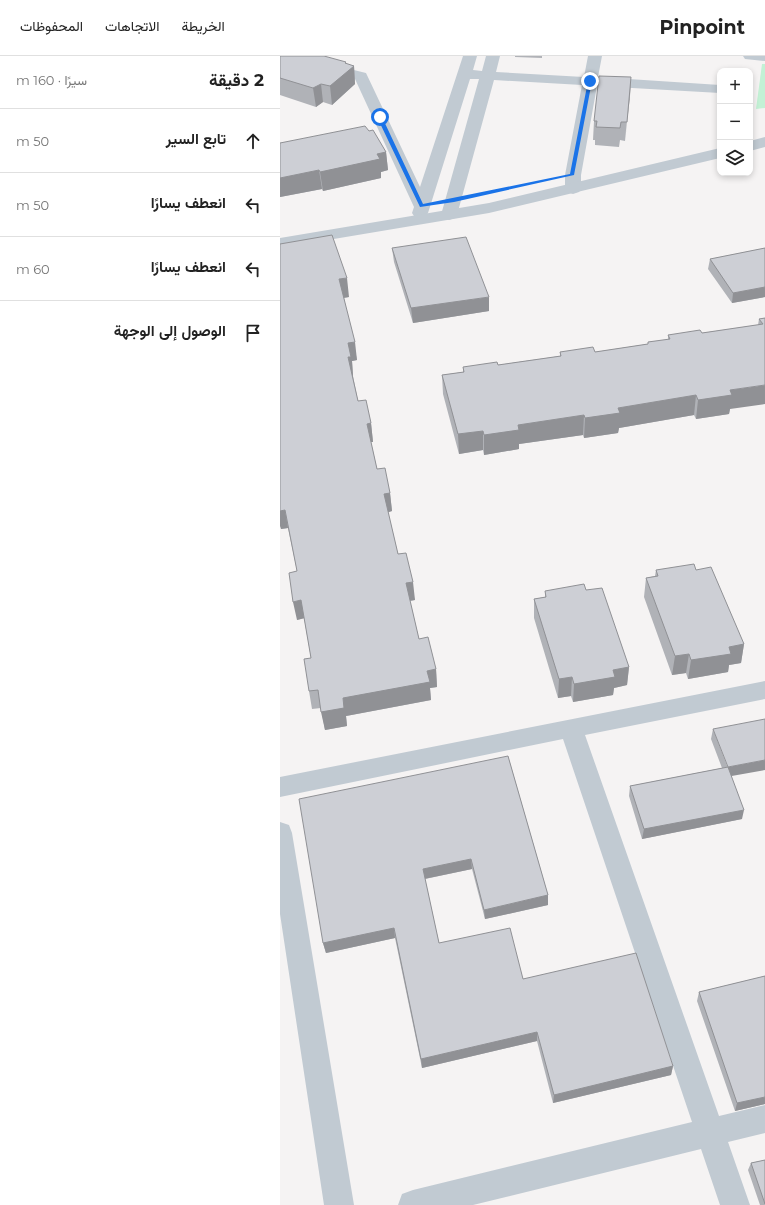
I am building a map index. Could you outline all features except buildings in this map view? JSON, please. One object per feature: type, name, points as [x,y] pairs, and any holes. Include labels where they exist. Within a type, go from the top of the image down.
[{"type":"street","points":[[280,56],[362,76],[420,213]]},
{"type":"street","points":[[420,213],[470,56]]},
{"type":"street","points":[[451,208],[493,56]]},
{"type":"street","points":[[573,182],[595,56]]},
{"type":"street","points":[[747,68],[748,56],[765,57]]},
{"type":"street","points":[[464,74],[717,89]]},
{"type":"street","points":[[754,141],[765,129]]},
{"type":"street","points":[[573,182],[717,141]]},
{"type":"street","points":[[280,242],[717,154]]},
{"type":"street","points":[[280,228],[420,213]]},
{"type":"street","points":[[280,787],[765,690]]},
{"type":"street","points":[[571,728],[735,1205]]},
{"type":"street","points":[[280,833],[339,1205]]},
{"type":"street","points":[[413,1205],[765,1119]]},
{"type":"green space","points":[[762,64],[765,64],[765,108],[756,109]]},
{"type":"route","points":[[380,117],[421,206],[487,194],[572,174],[590,81]]}]
